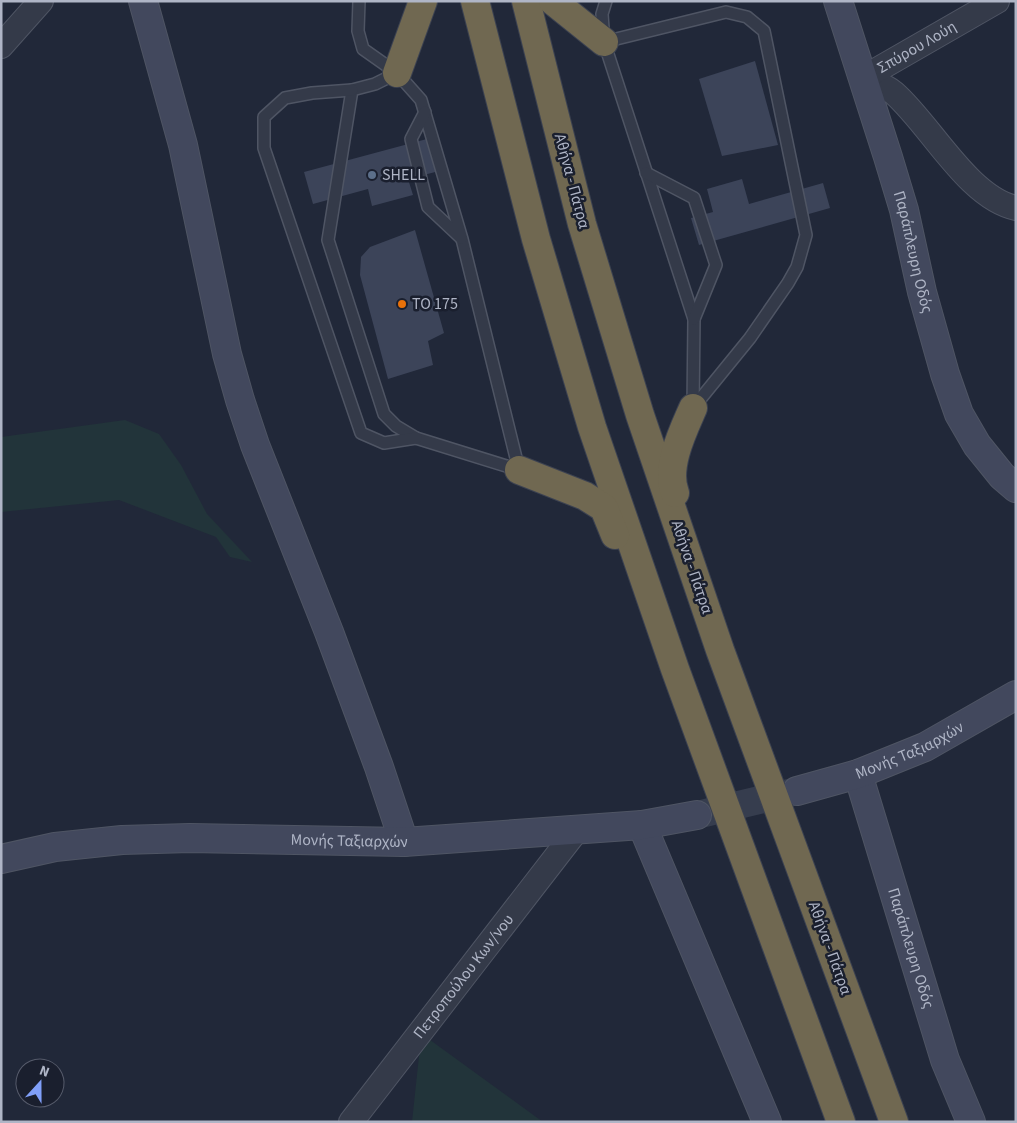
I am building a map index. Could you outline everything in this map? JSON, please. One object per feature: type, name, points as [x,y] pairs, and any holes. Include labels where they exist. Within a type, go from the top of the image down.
[{"type":"highway","points":[[397,73],[423,1]]},
{"type":"highway","points":[[475,1],[536,239],[590,418],[675,668],[841,1122]]},
{"type":"highway","name":"Αθήνα - Πάτρα","points":[[526,1],[585,233],[640,414],[720,650],[894,1122]]},
{"type":"highway","points":[[553,1],[604,42]]},
{"type":"highway","points":[[693,408],[681,435],[674,461],[674,488],[713,595],[720,650]]},
{"type":"highway","points":[[519,470],[586,496],[604,508],[635,587],[675,668]]},
{"type":"street","points":[[1,46],[41,1]]},
{"type":"street","points":[[143,1],[183,145],[227,354],[240,400],[255,445],[326,623],[376,758],[404,842]]},
{"type":"street","name":"Παράπλευρη Οδός","points":[[838,1],[904,210],[922,292],[942,365],[959,414],[977,445],[1002,476],[1016,488]]},
{"type":"street","name":"Σπύρου Λούη","points":[[863,78],[997,1]]},
{"type":"street","points":[[863,78],[893,92],[970,179],[994,199],[1004,205],[1016,208]]},
{"type":"street","name":"Μονής Ταξιαρχών","points":[[797,791],[858,774],[925,747],[1016,694]]},
{"type":"street","name":"Παράπλευρη Οδός","points":[[858,774],[946,1060],[971,1122]]},
{"type":"street","name":"Μονής Ταξιαρχών","points":[[1,859],[55,847],[122,840],[190,838],[404,842],[642,825],[697,815]]},
{"type":"street","points":[[642,825],[767,1122]]},
{"type":"street","name":"Πετροπούλου Κων/νου","points":[[351,1122],[576,831]]},
{"type":"lane","points":[[359,1],[358,31],[363,49],[397,73],[421,100],[462,239],[519,470]]},
{"type":"lane","points":[[606,1],[602,14],[604,42],[694,319],[693,408]]},
{"type":"lane","points":[[604,42],[726,12],[747,17],[764,31],[806,235],[797,267],[788,283],[750,338],[693,408]]},
{"type":"lane","points":[[397,73],[374,84],[352,90],[312,93],[285,98],[264,117],[264,148],[361,434],[384,443],[416,438]]},
{"type":"lane","points":[[352,90],[328,240],[384,414],[396,426],[416,438],[519,470]]},
{"type":"lane","points":[[424,112],[411,139],[428,207],[462,239]]},
{"type":"lane","points":[[646,173],[694,198],[716,265],[694,319]]},
{"type":"shaded area","points":[[125,420],[159,434],[181,465],[207,514],[252,562],[230,557],[216,537],[119,500],[1,512],[1,437]]},
{"type":"shaded area","points":[[426,1037],[543,1122],[412,1122],[419,1056]]},
{"type":"building","points":[[755,61],[778,145],[722,156],[699,79]]},
{"type":"building","points":[[438,136],[447,169],[408,179],[413,195],[372,206],[368,189],[313,204],[304,172]]},
{"type":"building","points":[[742,179],[749,204],[823,183],[830,208],[699,245],[691,218],[713,212],[707,189]]},
{"type":"building","name":"TO 175","points":[[415,230],[444,333],[428,341],[433,365],[388,379],[360,275],[361,257],[370,247]]},
{"type":"tunnel","points":[[697,815],[797,791]]},
{"type":"place","name":"SHELL","points":[[372,175]]},
{"type":"place","name":"TO 175","points":[[402,304]]}]
